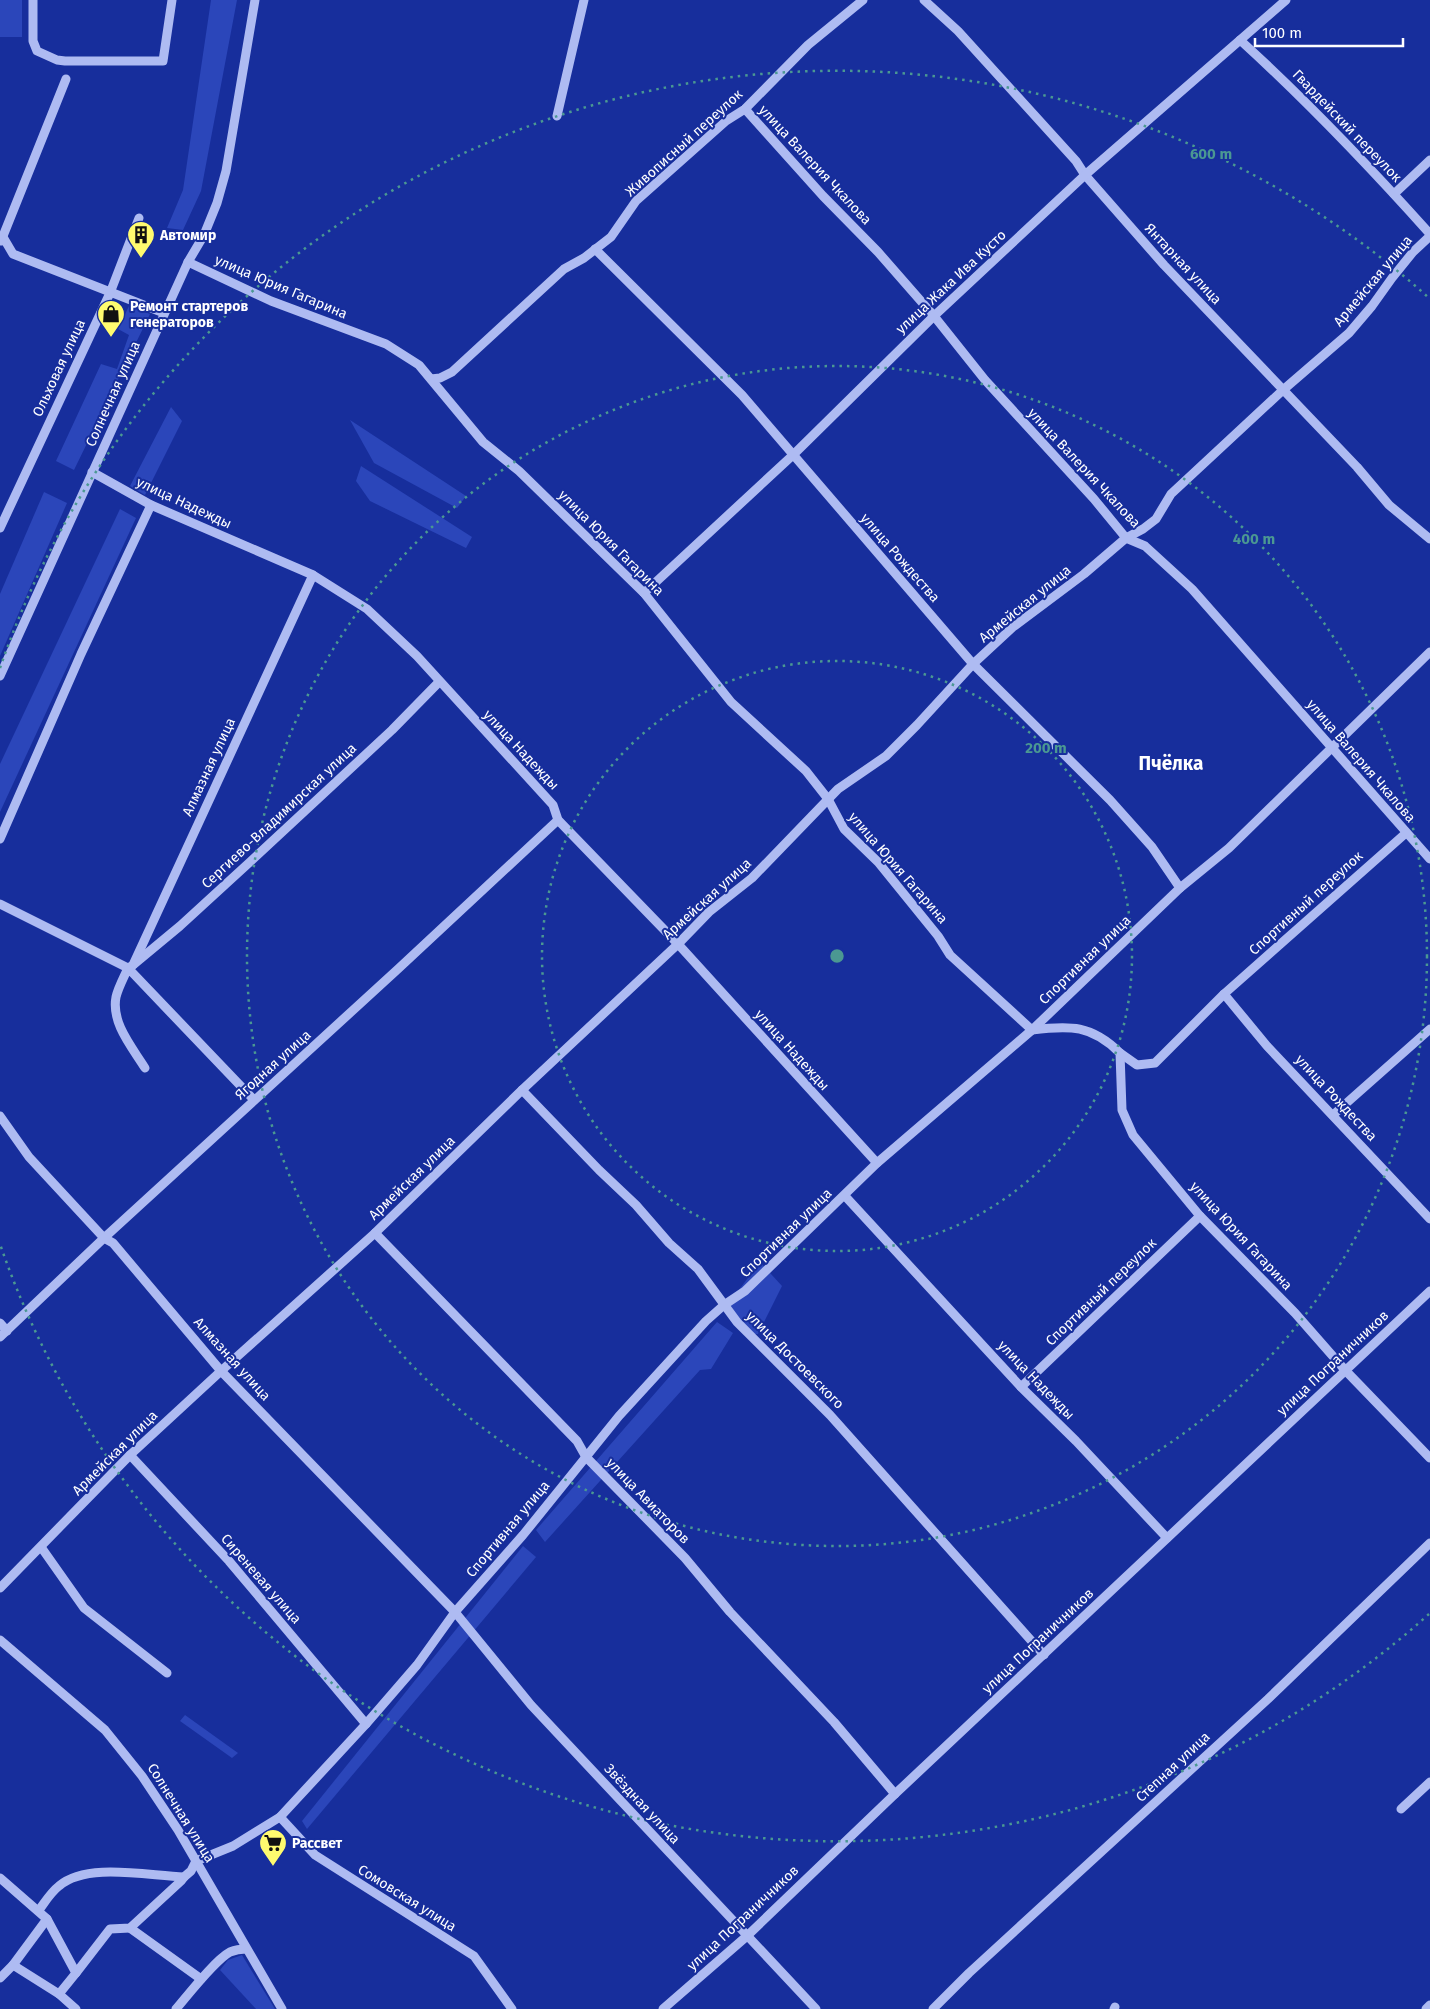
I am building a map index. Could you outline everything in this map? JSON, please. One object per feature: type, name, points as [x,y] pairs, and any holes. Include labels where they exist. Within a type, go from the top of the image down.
[{"type":"street","points":[[33,0],[34,46],[50,58],[65,61],[162,61],[172,0]]},
{"type":"street","name":"Солнечная улица","points":[[0,676],[164,313],[188,262],[204,235],[217,203],[232,141],[256,0]]},
{"type":"street","points":[[557,116],[584,0]]},
{"type":"street","name":"Живописный переулок","points":[[432,379],[440,378],[452,372],[564,269],[611,236],[636,201],[726,121],[745,109],[808,45],[863,0]]},
{"type":"street","name":"Янтарная улица","points":[[924,0],[958,30],[1076,161],[1085,175],[1164,265],[1357,467],[1389,505],[1430,539]]},
{"type":"street","name":"улица Жака Ива Кусто","points":[[644,593],[793,455],[934,316],[1085,175],[1286,0]]},
{"type":"street","name":"Гвардейский переулок","points":[[1240,40],[1394,194],[1430,235]]},
{"type":"street","points":[[66,79],[1,240],[14,254],[164,313]]},
{"type":"street","name":"улица Валерия Чкалова","points":[[745,109],[823,196],[878,252],[934,316],[986,380],[1126,538],[1145,546],[1192,589],[1430,859]]},
{"type":"street","points":[[1394,194],[1430,160]]},
{"type":"street","name":"Ольховая улица","points":[[0,528],[110,293],[139,218]]},
{"type":"street","name":"Армейская улица","points":[[0,1588],[130,1455],[375,1233],[522,1090],[678,944],[709,912],[752,878],[838,789],[886,756],[973,664],[1013,627],[1084,574],[1126,538],[1143,529],[1156,518],[1171,494],[1283,390],[1349,333],[1408,258],[1430,235]]},
{"type":"street","name":"улица Рождества","points":[[595,249],[742,394],[973,664],[1110,800],[1152,848],[1180,888]]},
{"type":"street","name":"улица Юрия Гагарина","points":[[188,262],[271,301],[386,344],[419,365],[484,442],[519,471],[644,593],[731,702],[806,771],[828,799],[844,829],[878,862],[938,936],[950,955],[1032,1030]]},
{"type":"street","name":"улица Надежды","points":[[92,472],[151,505],[313,575],[367,609],[417,656],[553,805],[558,820],[678,944],[877,1163]]},
{"type":"street","points":[[0,839],[81,654],[151,505]]},
{"type":"street","name":"Алмазная улица","points":[[145,1068],[124,1034],[115,1014],[116,997],[313,575]]},
{"type":"street","name":"Спортивная улица","points":[[196,1861],[233,1846],[280,1817],[366,1724],[417,1665],[455,1612],[523,1535],[619,1416],[706,1321],[724,1305],[745,1291],[877,1163],[1032,1030],[1180,888],[1229,848],[1430,652]]},
{"type":"street","name":"Сергиево-Владимирская улица","points":[[130,967],[180,926],[251,861],[392,730],[439,682]]},
{"type":"street","name":"Ягодная улица","points":[[0,1323],[3,1334],[104,1238],[558,820]]},
{"type":"street","name":"Спортивный переулок","points":[[1120,1053],[1137,1064],[1155,1063],[1224,994],[1406,832]]},
{"type":"street","points":[[0,904],[130,967],[254,1100]]},
{"type":"street","name":"улица Рождества","points":[[1224,994],[1268,1046],[1430,1219]]},
{"type":"street","points":[[1032,1030],[1051,1027],[1082,1028],[1107,1040],[1120,1053]]},
{"type":"street","points":[[1333,1115],[1430,1029]]},
{"type":"street","name":"улица Юрия Гагарина","points":[[1120,1053],[1122,1110],[1133,1135],[1200,1216],[1295,1313],[1345,1370],[1430,1458]]},
{"type":"street","name":"улица Достоевского","points":[[522,1090],[669,1242],[698,1269],[737,1322],[830,1415],[1044,1655]]},
{"type":"street","name":"Алмазная улица","points":[[0,1116],[28,1157],[104,1238],[113,1244],[221,1371],[455,1612]]},
{"type":"street","name":"улица Надежды","points":[[845,1196],[1021,1387],[1076,1441],[1167,1538]]},
{"type":"street","name":"Спортивный переулок","points":[[1021,1387],[1200,1216]]},
{"type":"street","name":"улица Авиаторов","points":[[375,1233],[578,1440],[586,1457],[685,1558],[730,1612],[834,1722],[895,1794]]},
{"type":"street","name":"улица Пограничников","points":[[663,2009],[746,1936],[1430,1291]]},
{"type":"street","name":"Сиреневая улица","points":[[130,1455],[229,1561],[366,1724]]},
{"type":"street","name":"Степная улица","points":[[933,2009],[969,1973],[1275,1692],[1430,1543]]},
{"type":"street","points":[[41,1547],[84,1608],[167,1673]]},
{"type":"street","name":"Звёздная улица","points":[[455,1612],[531,1705],[816,2009]]},
{"type":"street","name":"Солнечная улица","points":[[0,1640],[105,1730],[159,1800],[282,2009]]},
{"type":"street","points":[[1401,1810],[1430,1782]]},
{"type":"street","name":"Сомовская улица","points":[[280,1817],[315,1855],[474,1956],[512,2009]]},
{"type":"street","points":[[130,1928],[191,1872],[196,1861]]},
{"type":"street","points":[[39,1910],[59,1886],[79,1875],[118,1872],[184,1877]]},
{"type":"street","points":[[0,1878],[39,1910],[47,1919],[76,1973]]},
{"type":"street","points":[[0,1978],[13,1965],[47,1919]]},
{"type":"street","points":[[59,1994],[110,1929],[130,1928],[201,1979]]},
{"type":"street","points":[[176,2009],[201,1979],[226,1955],[232,1951],[246,1949]]},
{"type":"street","points":[[13,1965],[59,1994],[76,2009]]},
{"type":"street","points":[[1426,2009],[1430,2005]]},
{"type":"shaded area","points":[[0,0],[22,0],[22,37],[0,37]]},
{"type":"shaded area","points":[[211,0],[237,0],[201,191],[183,230],[167,228],[183,190]]},
{"type":"shaded area","points":[[129,306],[150,314],[74,470],[56,461],[101,364],[117,369],[129,335],[118,329]]},
{"type":"shaded area","points":[[171,407],[182,421],[145,495],[130,486]]},
{"type":"shaded area","points":[[350,420],[466,496],[457,508],[374,463]]},
{"type":"shaded area","points":[[361,466],[472,537],[466,548],[370,501],[356,481]]},
{"type":"shaded area","points":[[44,492],[67,503],[0,656],[0,594]]},
{"type":"shaded area","points":[[120,509],[136,518],[0,812],[0,764]]},
{"type":"shaded area","points":[[760,1262],[782,1286],[758,1334],[747,1335],[729,1303]]},
{"type":"shaded area","points":[[717,1322],[733,1333],[711,1369],[700,1370],[545,1542],[536,1530]]},
{"type":"shaded area","points":[[523,1546],[536,1557],[307,1829],[302,1821]]},
{"type":"shaded area","points":[[185,1715],[238,1753],[232,1758],[180,1721]]},
{"type":"shaded area","points":[[242,1955],[275,2009],[256,2009],[220,1970],[228,1960]]},
{"type":"place","name":"Автомир","points":[[141,259]]},
{"type":"place","name":"Ремонт стартеров генераторов","points":[[111,338]]},
{"type":"place","name":"Рассвет","points":[[273,1867]]},
{"type":"district","name":"Пчёлка","points":[[1171,763]]}]
